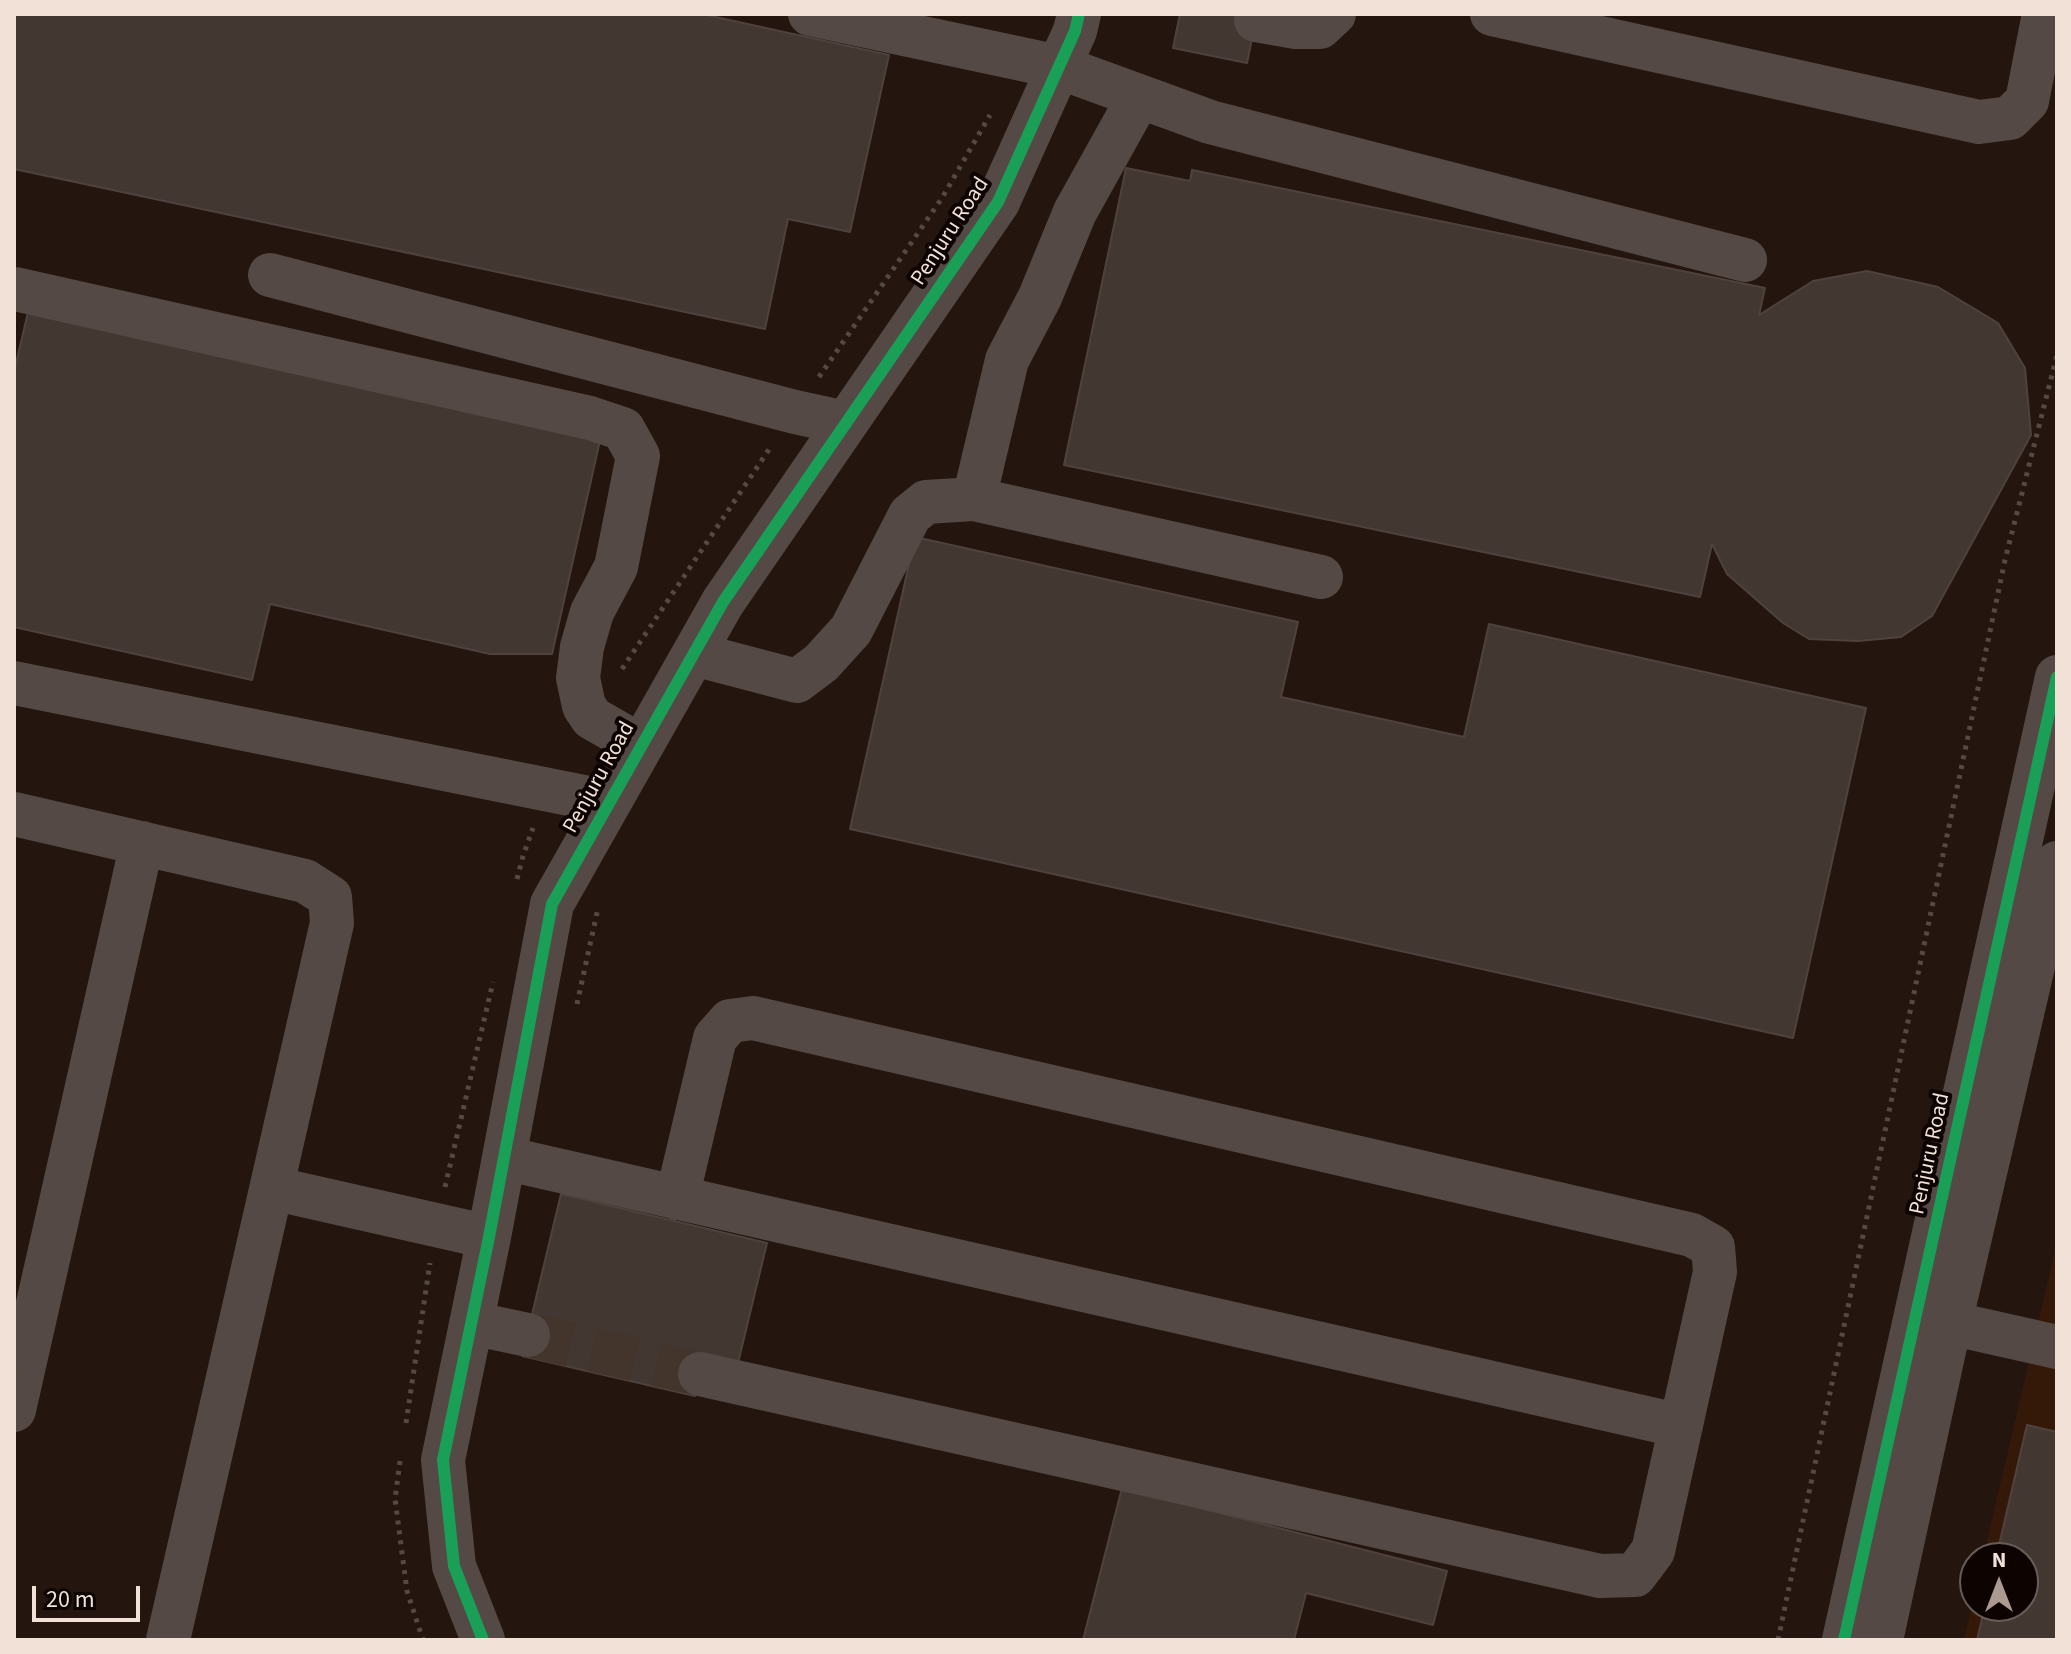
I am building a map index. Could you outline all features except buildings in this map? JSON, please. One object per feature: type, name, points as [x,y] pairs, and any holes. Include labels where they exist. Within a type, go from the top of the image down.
[{"type":"street","points":[[810,14],[1071,37],[1139,97],[1210,122],[1745,260]]},
{"type":"street","points":[[1256,20],[1296,27],[1320,27],[1334,14]]},
{"type":"street","points":[[1492,14],[1979,122],[2010,118],[2027,101],[2044,14]]},
{"type":"street","name":"Penjuru Road","points":[[483,1640],[454,1566],[443,1460],[552,904],[723,602],[998,202],[1071,37]]},
{"type":"street","points":[[974,499],[1007,360],[1040,297],[1075,212],[1139,97]]},
{"type":"street","points":[[270,275],[846,423]]},
{"type":"street","points":[[15,289],[590,418],[623,429],[638,456],[616,567],[592,612],[582,647],[578,678],[584,706],[592,718],[641,746]]},
{"type":"street","points":[[694,654],[797,681],[821,663],[851,630],[910,515],[926,502],[974,499],[1321,577]]},
{"type":"street","name":"Penjuru Road","points":[[1844,1640],[2057,677]]},
{"type":"street","points":[[14,683],[609,802]]},
{"type":"street","points":[[14,814],[305,881],[330,897],[332,923],[168,1640]]},
{"type":"street","points":[[14,1410],[142,843]]},
{"type":"street","points":[[1881,1640],[1950,1323],[2057,863]]},
{"type":"street","points":[[677,1198],[715,1038],[730,1021],[753,1018],[1692,1235],[1713,1247],[1715,1272],[1653,1551],[1635,1575],[1600,1576],[700,1374]]},
{"type":"street","points":[[504,1158],[1681,1426]]},
{"type":"street","points":[[272,1188],[489,1237]]},
{"type":"street","points":[[471,1323],[528,1335]]},
{"type":"street","points":[[1950,1323],[2057,1347]]},
{"type":"path","points":[[1778,1640],[2005,560],[2057,355]]},
{"type":"path","points":[[574,1017],[601,898]]},
{"type":"shaded area","points":[[2057,1242],[2057,1640],[1964,1640],[1968,1622],[2039,1622],[2039,1542],[1987,1542]]},
{"type":"tunnel","points":[[528,1335],[700,1374]]},
{"type":"cycle path","points":[[483,1640],[454,1566],[443,1460],[552,904],[723,602],[998,202],[1075,31],[1079,14]]},
{"type":"cycle path","points":[[1844,1640],[2057,677]]}]
